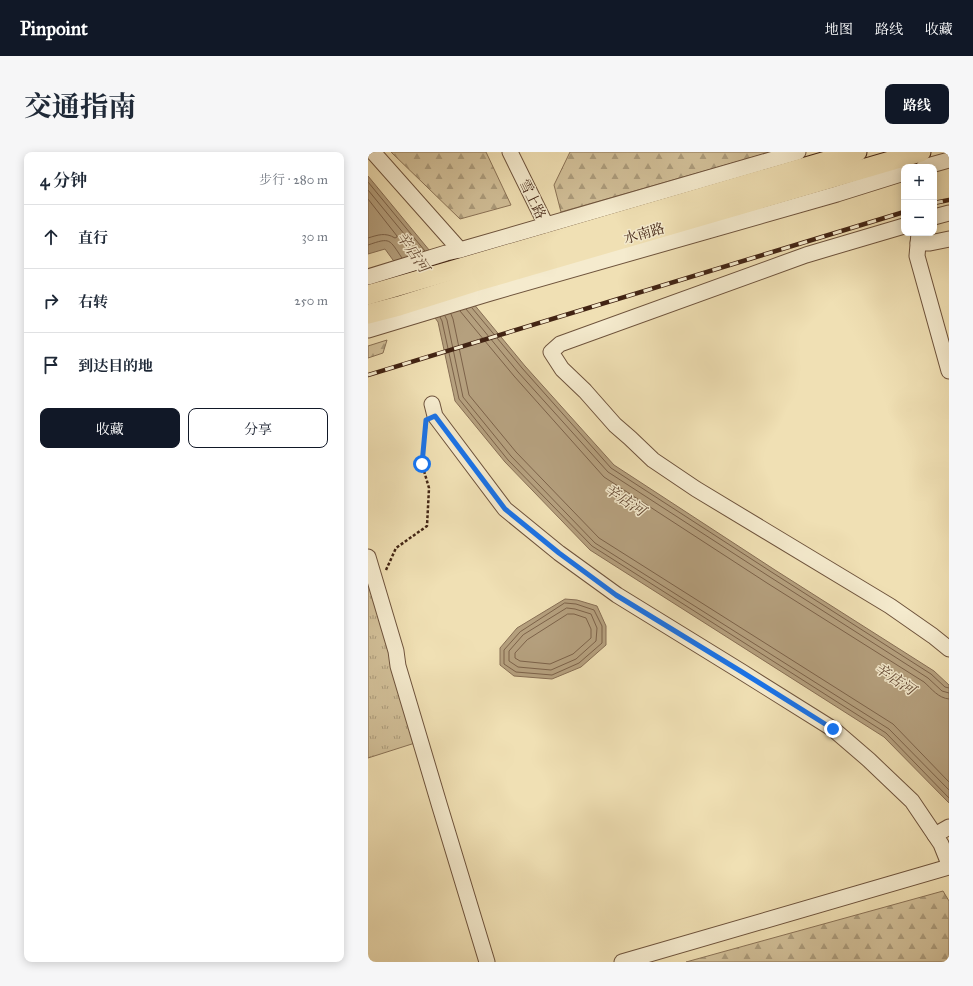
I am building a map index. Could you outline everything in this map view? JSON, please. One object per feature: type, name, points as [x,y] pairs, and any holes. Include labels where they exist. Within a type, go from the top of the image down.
[{"type":"main road","name":"水南路","points":[[376,292],[455,257],[857,152]]},
{"type":"main road","name":"水南路","points":[[909,164],[921,152]]},
{"type":"main road","name":"水南路","points":[[368,314],[405,311],[481,288],[901,171]]},
{"type":"street","points":[[372,152],[455,257]]},
{"type":"street","name":"雪上路","points":[[510,152],[546,225]]},
{"type":"street","points":[[369,276],[455,257],[546,225],[798,152]]},
{"type":"street","points":[[935,164],[949,160]]},
{"type":"street","points":[[937,216],[949,213]]},
{"type":"street","points":[[901,227],[791,261],[560,344],[551,352],[562,369],[585,391],[614,425],[653,460],[696,489],[890,606],[949,649]]},
{"type":"street","points":[[949,239],[930,243],[919,238],[917,256],[949,371]]},
{"type":"street","points":[[368,330],[405,311]]},
{"type":"street","points":[[434,410],[505,509],[559,553],[616,595],[833,729],[869,760],[912,801],[941,844],[949,865],[622,962]]},
{"type":"street","points":[[368,557],[396,651],[398,666],[487,962]]},
{"type":"street","points":[[935,835],[949,827]]},
{"type":"path","points":[[377,588],[396,548],[427,526],[429,488],[422,464],[426,420],[434,410]]},
{"type":"green space","points":[[391,152],[486,152],[511,205],[460,219]]},
{"type":"green space","points":[[570,152],[771,152],[561,212],[554,185]]},
{"type":"green space","points":[[387,340],[383,353],[368,358],[368,346]]},
{"type":"green space","points":[[368,576],[415,743],[368,758]]},
{"type":"green space","points":[[943,891],[949,901],[949,962],[686,962]]},
{"type":"water","name":"辛店河","points":[[368,176],[525,366],[614,465],[934,671],[949,685],[949,803],[884,737],[590,550],[505,462],[455,401],[438,322],[385,249],[368,254]]},
{"type":"water","points":[[565,599],[577,600],[597,606],[606,626],[606,645],[581,667],[552,679],[514,676],[500,665],[500,648],[517,628]]},
{"type":"railway","points":[[937,202],[949,200]]},
{"type":"railway","points":[[368,375],[901,213]]},
{"type":"route","points":[[422,464],[426,420],[435,416],[505,509],[559,553],[616,595],[833,729]]}]
